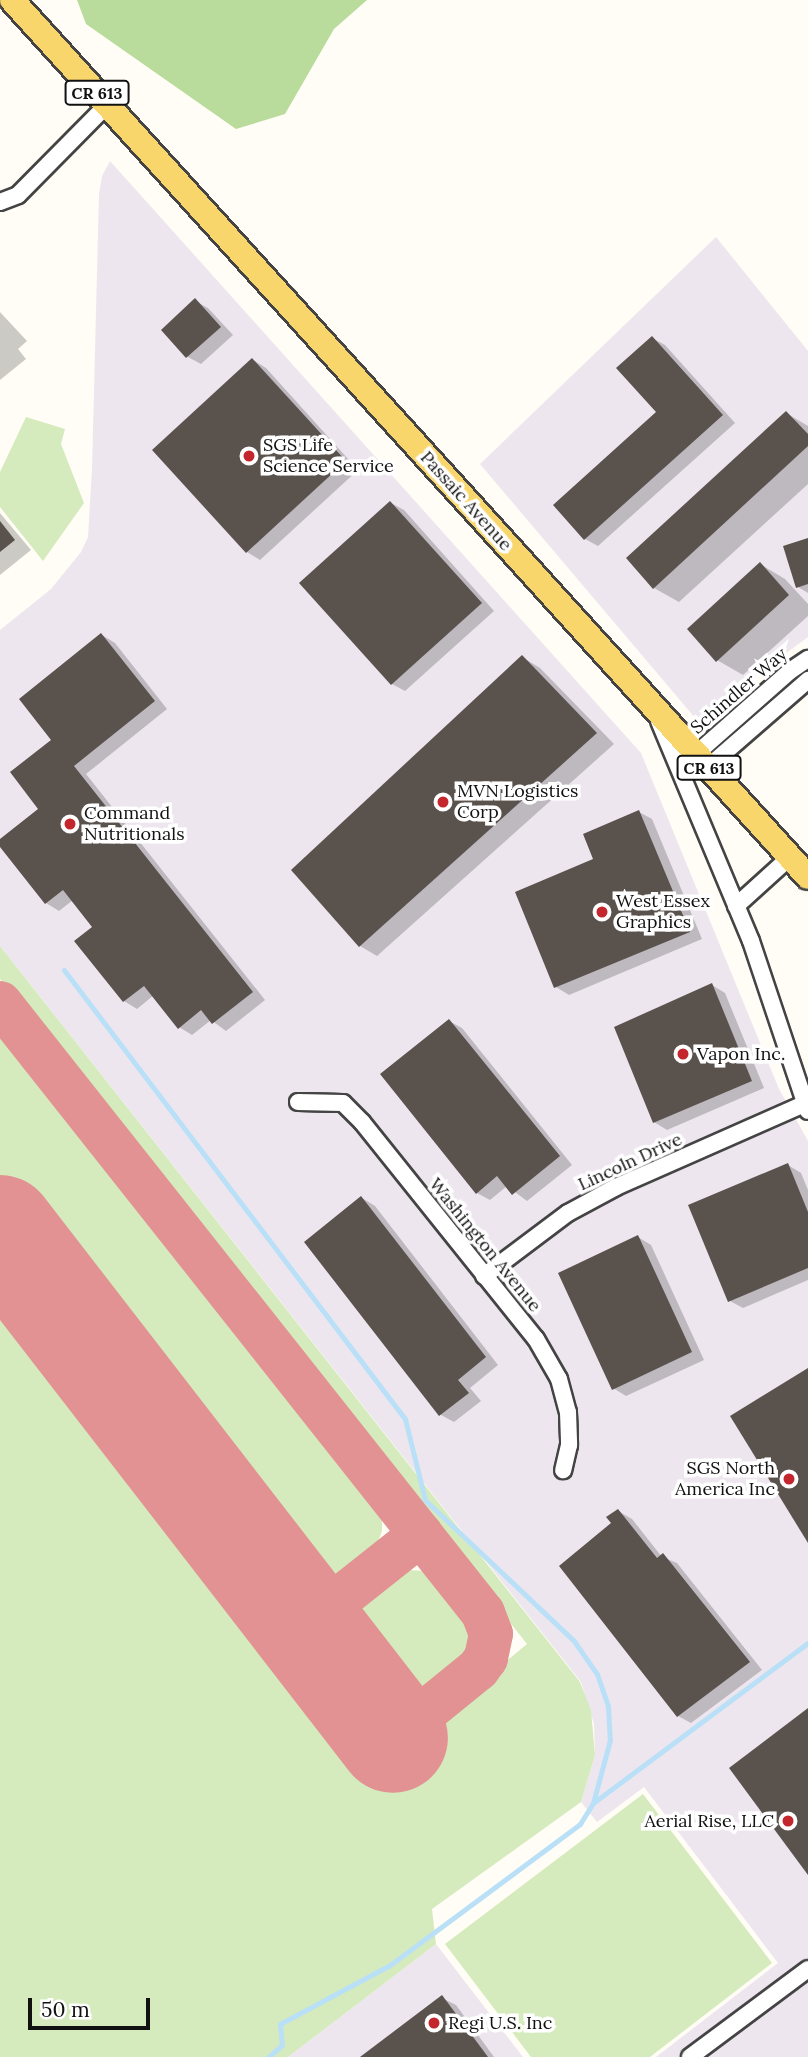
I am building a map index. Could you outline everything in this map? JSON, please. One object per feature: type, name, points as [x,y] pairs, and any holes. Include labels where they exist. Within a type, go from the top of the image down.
[{"type":"main road","name":"Passaic Avenue","points":[[12,0],[808,877]]},
{"type":"street","points":[[0,202],[18,195],[107,105]]},
{"type":"street","name":"Schindler Way","points":[[702,760],[789,671],[808,659]]},
{"type":"street","name":"Schindler Way","points":[[702,760],[808,680]]},
{"type":"street","points":[[653,706],[736,906],[806,1107]]},
{"type":"street","points":[[736,906],[790,857]]},
{"type":"street","name":"Washington Avenue","points":[[298,1102],[342,1103],[362,1122],[536,1339],[559,1379],[568,1412],[569,1445],[563,1470]]},
{"type":"street","name":"Lincoln Drive","points":[[484,1276],[568,1213],[604,1194],[806,1107]]},
{"type":"street","points":[[690,2057],[808,1969]]},
{"type":"shaded area","points":[[110,161],[641,753],[779,1089],[808,1141],[808,2057],[656,2057],[778,1963],[644,1787],[597,1822],[581,1802],[595,1755],[594,1724],[581,1682],[0,946],[0,630],[51,589],[81,552],[88,537],[99,194],[102,176]]},
{"type":"shaded area","points":[[716,237],[808,351],[808,637],[696,719],[480,464]]},
{"type":"shaded area","points":[[436,1944],[523,2057],[288,2057]]},
{"type":"green space","points":[[77,0],[367,0],[334,29],[285,114],[236,129],[86,24]]},
{"type":"green space","points":[[26,417],[65,429],[61,444],[84,503],[43,561],[0,507],[0,472]]},
{"type":"green space","points":[[0,946],[580,1682],[591,1710],[595,1755],[581,1802],[432,1909],[436,1944],[288,2057],[0,2057],[0,1293],[377,1768],[527,1644],[0,979]]},
{"type":"green space","points":[[0,1027],[382,1513],[382,1531],[375,1550],[363,1564],[332,1578],[320,1578],[304,1571],[290,1560],[0,1193]]},
{"type":"green space","points":[[407,1570],[427,1571],[440,1580],[470,1619],[473,1634],[466,1657],[451,1674],[422,1692],[408,1692],[391,1685],[360,1646],[355,1630],[359,1610],[368,1595],[391,1576]]},
{"type":"green space","points":[[643,1794],[772,1963],[650,2057],[531,2057],[445,1944]]},
{"type":"building","points":[[195,298],[221,327],[186,358],[161,330]]},
{"type":"building","points":[[652,336],[723,415],[584,540],[553,505],[656,412],[616,368]]},
{"type":"building","name":"SGS Life Science Service","points":[[252,358],[346,461],[246,553],[152,450]]},
{"type":"building","points":[[786,411],[808,434],[808,446],[653,589],[626,558]]},
{"type":"building","points":[[390,501],[482,603],[391,685],[299,583]]},
{"type":"building","points":[[0,521],[15,540],[0,552]]},
{"type":"building","points":[[808,538],[808,584],[796,588],[783,546]]},
{"type":"building","points":[[760,562],[789,595],[716,662],[687,629]]},
{"type":"building","name":"Command Nutritionals","points":[[101,633],[155,701],[74,766],[253,992],[212,1024],[201,1010],[178,1029],[144,986],[123,1002],[74,941],[92,927],[63,890],[45,904],[0,847],[0,839],[38,809],[10,772],[51,740],[19,699]]},
{"type":"building","name":"MVN Logistics Corp","points":[[522,655],[597,733],[359,947],[291,870]]},
{"type":"building","name":"West Essex Graphics","points":[[639,810],[690,932],[554,988],[515,892],[593,859],[583,834]]},
{"type":"building","name":"Vapon Inc.","points":[[712,983],[752,1081],[653,1123],[614,1027]]},
{"type":"building","points":[[449,1019],[560,1156],[512,1195],[497,1176],[476,1194],[380,1074]]},
{"type":"building","points":[[788,1163],[808,1212],[808,1268],[728,1302],[688,1205]]},
{"type":"building","points":[[361,1196],[486,1357],[458,1380],[469,1393],[439,1416],[304,1242]]},
{"type":"building","points":[[638,1235],[692,1352],[612,1390],[558,1273]]},
{"type":"building","name":"SGS North America Inc","points":[[808,1368],[808,1543],[730,1416]]},
{"type":"building","points":[[618,1509],[657,1558],[663,1553],[750,1662],[677,1717],[559,1566],[611,1523],[606,1517]]},
{"type":"building","name":"Aerial Rise, LLC","points":[[808,1708],[808,1875],[729,1768]]},
{"type":"building","name":"Regi U.S. Inc","points":[[442,1995],[488,2057],[360,2057]]},
{"type":"waterway","points":[[64,970],[405,1419],[425,1500],[574,1641],[597,1674],[608,1706],[610,1740],[593,1803],[580,1824],[390,1965],[280,2024],[282,2045],[268,2057]]},
{"type":"waterway","points":[[593,1803],[808,1643]]},
{"type":"taxiway","points":[[0,1003],[483,1613],[491,1634],[486,1658],[478,1669],[393,1738]]},
{"type":"taxiway","points":[[305,1626],[421,1534]]},
{"type":"runway","points":[[0,1230],[393,1738]]},
{"type":"place","name":"SGS Life Science Service","points":[[249,456]]},
{"type":"place","name":"MVN Logistics Corp","points":[[443,802]]},
{"type":"place","name":"Command Nutritionals","points":[[70,824]]},
{"type":"place","name":"West Essex Graphics","points":[[602,912]]},
{"type":"place","name":"Vapon Inc.","points":[[683,1054]]},
{"type":"place","name":"SGS North America Inc","points":[[789,1479]]},
{"type":"place","name":"Aerial Rise, LLC","points":[[788,1821]]},
{"type":"place","name":"Regi U.S. Inc","points":[[434,2023]]}]
